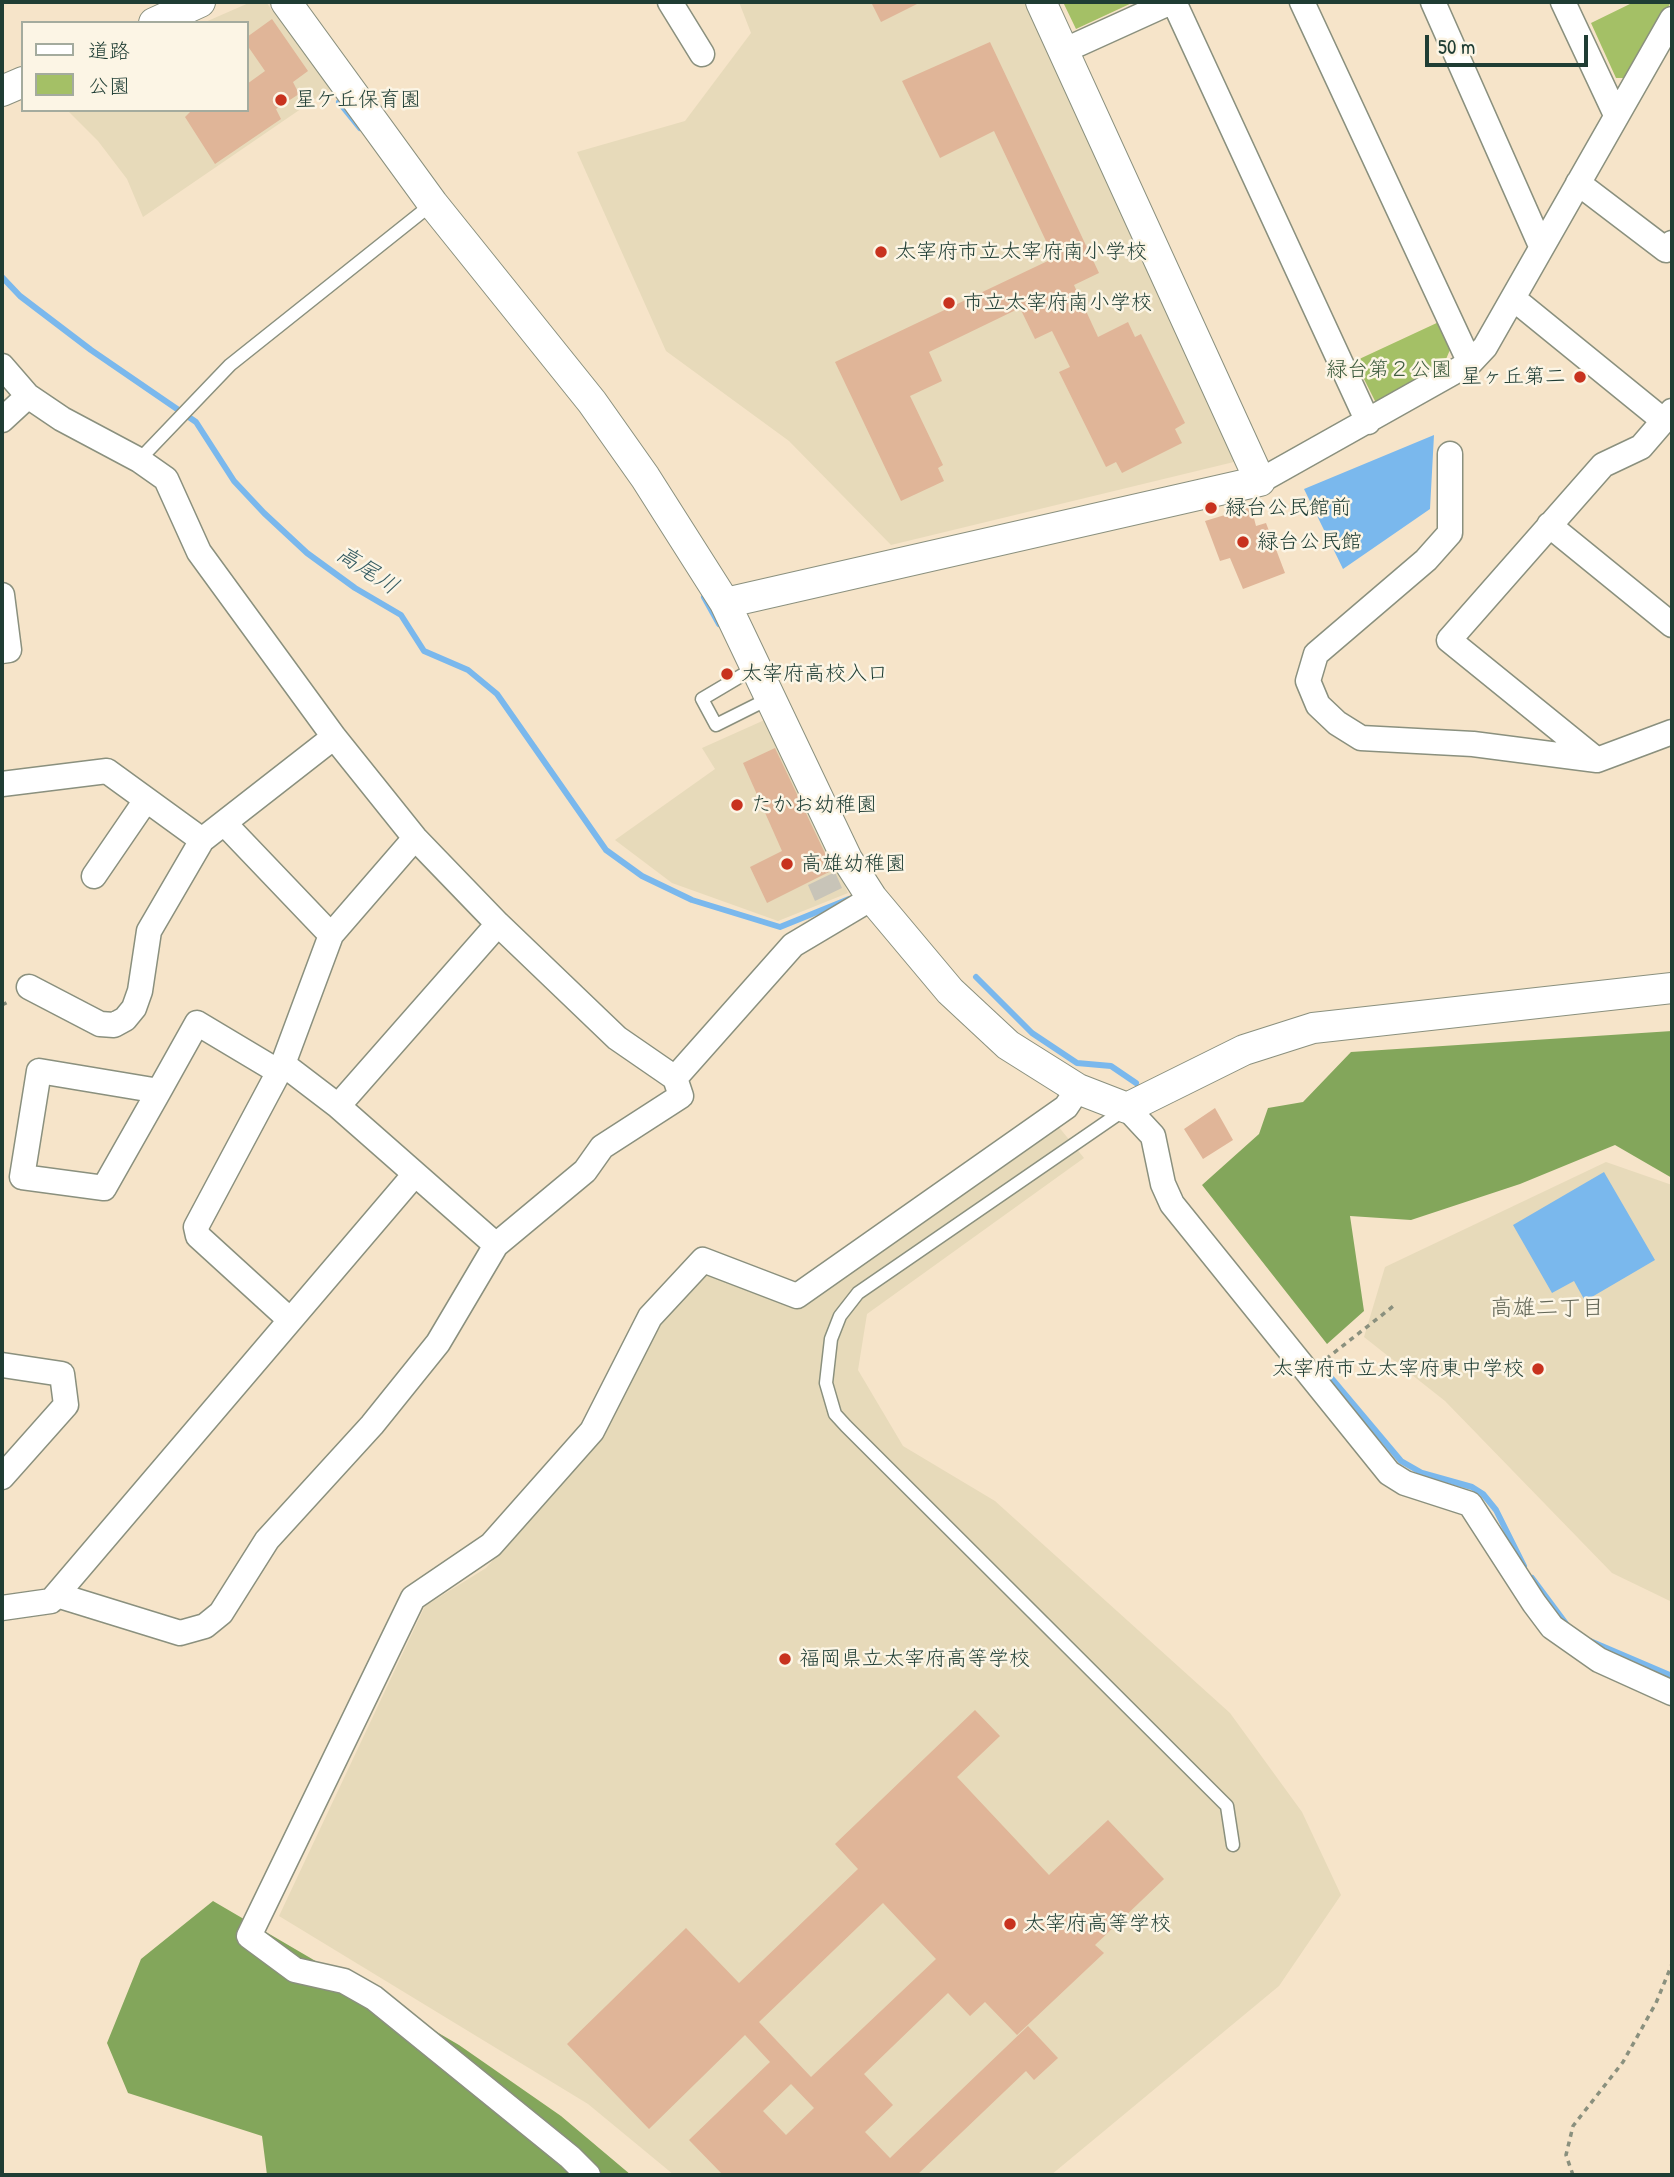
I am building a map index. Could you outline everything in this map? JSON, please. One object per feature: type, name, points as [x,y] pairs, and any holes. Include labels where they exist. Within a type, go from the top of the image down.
[{"type":"street","points":[[158,21],[201,2]]},
{"type":"street","points":[[286,2],[433,204],[592,402],[645,477],[725,603],[847,859],[872,898],[950,991],[1008,1045],[1078,1089],[1127,1108],[1153,1136],[1163,1184],[1172,1204],[1389,1473],[1405,1483],[1462,1499],[1477,1511],[1552,1627],[1599,1660],[1672,1693]]},
{"type":"street","points":[[670,2],[702,54]]},
{"type":"street","points":[[1041,2],[1260,481]]},
{"type":"street","points":[[1063,51],[1173,2],[1368,422]]},
{"type":"street","points":[[1302,2],[1470,363]]},
{"type":"street","points":[[1433,2],[1541,246]]},
{"type":"street","points":[[1563,2],[1616,115]]},
{"type":"street","points":[[725,603],[1260,481],[1470,363],[1485,347],[1514,299],[1541,246],[1672,19]]},
{"type":"street","points":[[2,91],[21,83]]},
{"type":"street","points":[[1578,183],[1666,250],[1672,243]]},
{"type":"street","points":[[1514,299],[1668,422],[1641,447],[1603,465],[1449,639],[1597,760]]},
{"type":"street","points":[[2,366],[28,396],[62,419],[139,460],[166,479],[199,552],[334,737],[415,838],[498,924],[617,1038],[676,1078],[681,1096],[602,1147],[584,1171],[496,1245],[438,1343],[372,1425],[267,1541],[221,1613],[205,1626],[180,1633],[57,1595]]},
{"type":"street","points":[[2,420],[28,396]]},
{"type":"street","points":[[1450,454],[1450,533],[1426,560],[1316,654],[1308,681],[1311,694],[1337,723],[1361,738],[1473,744],[1597,760],[1672,732]]},
{"type":"street","points":[[1549,525],[1672,625]]},
{"type":"street","points":[[2,595],[9,650],[2,651]]},
{"type":"street","points":[[29,988],[100,1024],[114,1025],[125,1019],[134,1008],[140,991],[149,930],[202,840],[334,737]]},
{"type":"street","points":[[2,784],[107,771],[202,840]]},
{"type":"street","points":[[94,876],[146,800]]},
{"type":"street","points":[[225,823],[331,935]]},
{"type":"street","points":[[289,1319],[198,1236],[196,1227],[281,1068],[331,935],[415,838]]},
{"type":"street","points":[[676,1078],[793,945],[872,898]]},
{"type":"street","points":[[338,1106],[498,924]]},
{"type":"street","points":[[1127,1108],[1244,1050],[1313,1028],[1672,988]]},
{"type":"street","points":[[159,1091],[39,1070],[22,1177],[104,1188],[159,1091],[197,1023],[281,1068],[338,1106],[496,1245]]},
{"type":"street","points":[[588,2175],[570,2157],[373,1998],[344,1981],[295,1970],[250,1936],[413,1598],[491,1545],[592,1431],[650,1317],[703,1260],[797,1296],[1066,1107],[1078,1089]]},
{"type":"street","points":[[2,1608],[51,1601],[57,1595],[415,1174]]},
{"type":"street","points":[[2,1365],[62,1374],[66,1405],[2,1477]]},
{"type":"lane","points":[[139,460],[230,365],[433,204]]},
{"type":"lane","points":[[756,667],[702,699],[716,725],[770,698]]},
{"type":"lane","points":[[1127,1108],[858,1293],[840,1316],[831,1339],[826,1383],[835,1414],[846,1426],[1227,1806],[1233,1845]]},
{"type":"path","points":[[1308,1373],[1396,1304]]},
{"type":"path","points":[[1573,2175],[1566,2155],[1573,2126],[1623,2062],[1656,2003],[1672,1964]]},
{"type":"shaded area","name":"星ケ丘保育園","points":[[251,2],[266,2],[330,89],[143,217],[127,179],[98,141],[69,112],[248,112],[248,21],[208,21]]},
{"type":"shaded area","name":"太宰府市立太宰府南小学校","points":[[739,2],[1025,2],[1238,461],[891,545],[789,441],[666,351],[577,152],[685,121],[751,33]]},
{"type":"shaded area","name":"たかお幼稚園","points":[[769,718],[848,893],[778,921],[672,883],[615,840],[715,769],[702,748]]},
{"type":"shaded area","points":[[835,872],[842,888],[815,901],[808,885]]},
{"type":"shaded area","name":"福岡県立太宰府高等学校","points":[[1058,1126],[1084,1158],[867,1314],[858,1370],[903,1446],[995,1501],[1230,1713],[1302,1812],[1341,1895],[1279,1986],[1051,2175],[674,2175],[588,2104],[279,1916],[425,1606],[486,1568],[604,1437],[650,1330],[703,1271],[799,1308]]},
{"type":"shaded area","name":"太宰府市立太宰府東中学校","points":[[1606,1162],[1672,1185],[1672,1602],[1612,1573],[1445,1401],[1364,1337],[1385,1267]]},
{"type":"green space","points":[[1063,2],[1134,2],[1076,29]]},
{"type":"green space","points":[[1634,2],[1671,2],[1626,78],[1616,78],[1591,23]]},
{"type":"green space","name":"緑台第２公園","points":[[1441,321],[1452,345],[1444,364],[1376,403],[1355,361]]},
{"type":"green space","points":[[1672,1031],[1672,1178],[1615,1145],[1520,1184],[1411,1220],[1350,1216],[1364,1311],[1327,1344],[1202,1185],[1259,1134],[1268,1108],[1303,1102],[1351,1052]]},
{"type":"green space","points":[[213,1901],[459,2045],[561,2116],[631,2175],[267,2175],[262,2136],[128,2093],[107,2043],[141,1959]]},
{"type":"water","points":[[1434,435],[1430,509],[1343,569],[1304,489]]},
{"type":"water","points":[[1604,1172],[1655,1260],[1585,1301],[1574,1281],[1552,1293],[1513,1225]]},
{"type":"building","points":[[871,2],[921,2],[881,22]]},
{"type":"building","points":[[272,19],[308,71],[293,82],[299,94],[276,109],[281,119],[215,164],[185,117],[190,112],[248,112],[248,83],[265,71],[248,46],[248,36]]},
{"type":"building","points":[[990,42],[1099,273],[1074,285],[1098,337],[1128,322],[1135,337],[1141,334],[1185,423],[1175,429],[1182,443],[1122,473],[1116,462],[1106,467],[1059,372],[1070,367],[1052,331],[1035,339],[1020,308],[929,352],[942,381],[910,396],[943,465],[938,468],[944,481],[901,501],[835,362],[1054,258],[994,131],[940,158],[902,81]]},
{"type":"building","name":"緑台公民館","points":[[1251,507],[1256,526],[1266,523],[1285,573],[1243,589],[1230,558],[1220,561],[1205,521]]},
{"type":"building","points":[[775,748],[833,870],[767,903],[750,867],[782,851],[743,763]]},
{"type":"building","points":[[1215,1108],[1233,1140],[1203,1159],[1184,1129]]},
{"type":"building","name":"太宰府高等学校","points":[[975,1710],[1000,1736],[957,1777],[1049,1875],[1108,1820],[1164,1879],[1095,1945],[1104,1953],[1017,2035],[985,2002],[970,2016],[948,1993],[864,2074],[893,2105],[865,2132],[890,2158],[1028,2026],[1058,2058],[1034,2080],[1026,2071],[917,2175],[723,2175],[689,2140],[770,2062],[745,2035],[649,2129],[567,2044],[686,1928],[739,1983],[858,1869],[835,1844]],"holes":[[[883,1903],[936,1959],[811,2077],[759,2022]],[[791,2084],[814,2108],[786,2135],[763,2111]]]},
{"type":"waterway","points":[[339,102],[360,128]]},
{"type":"waterway","name":"高尾川","points":[[2,277],[20,296],[91,350],[196,422],[234,481],[307,553],[355,588],[401,615],[424,651],[468,670],[497,694],[606,850],[642,876],[692,900],[780,927],[849,899]]},
{"type":"waterway","points":[[704,597],[719,624]]},
{"type":"waterway","points":[[976,977],[1032,1033],[1077,1063],[1111,1066],[1136,1083]]},
{"type":"waterway","points":[[1327,1373],[1401,1461],[1422,1473],[1472,1487],[1483,1494],[1496,1510],[1524,1566]]},
{"type":"waterway","points":[[1532,1578],[1567,1625]]},
{"type":"waterway","points":[[1590,1641],[1672,1676]]},
{"type":"place","name":"星ケ丘保育園","points":[[281,100]]},
{"type":"place","name":"太宰府市立太宰府南小学校","points":[[881,252]]},
{"type":"place","name":"市立太宰府南小学校","points":[[949,303]]},
{"type":"place","name":"星ヶ丘第二","points":[[1580,377]]},
{"type":"place","name":"緑台公民館前","points":[[1211,508]]},
{"type":"place","name":"緑台公民館","points":[[1243,542]]},
{"type":"place","name":"太宰府高校入口","points":[[727,674]]},
{"type":"place","name":"たかお幼稚園","points":[[737,805]]},
{"type":"place","name":"高雄幼稚園","points":[[787,864]]},
{"type":"place","name":"太宰府市立太宰府東中学校","points":[[1538,1369]]},
{"type":"place","name":"福岡県立太宰府高等学校","points":[[785,1659]]},
{"type":"place","name":"太宰府高等学校","points":[[1010,1924]]},
{"type":"district","name":"高雄二丁目","points":[[1547,1309]]}]
